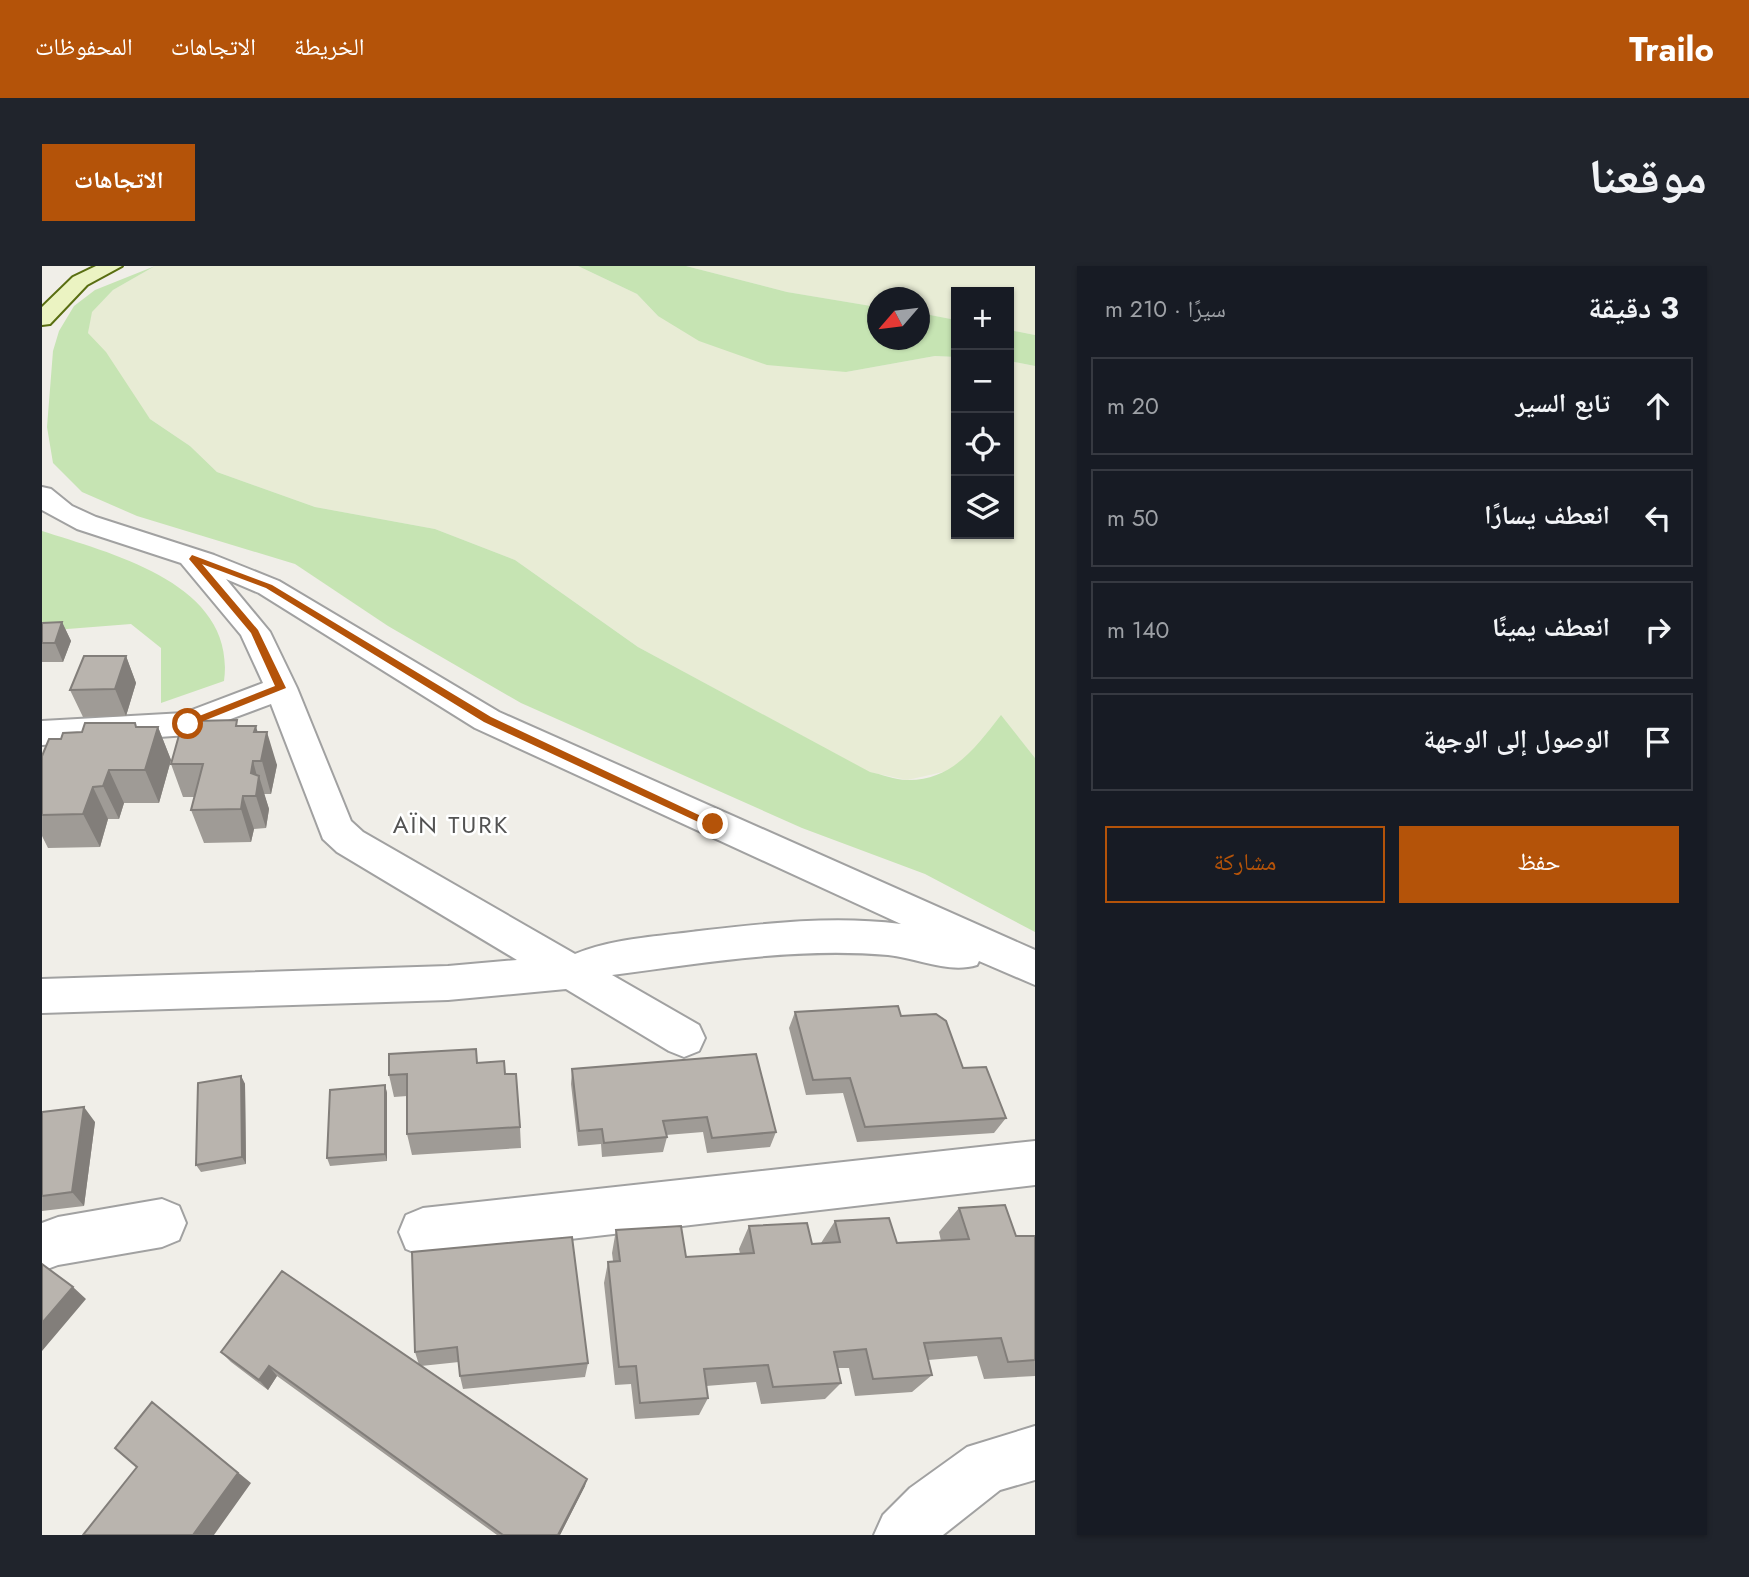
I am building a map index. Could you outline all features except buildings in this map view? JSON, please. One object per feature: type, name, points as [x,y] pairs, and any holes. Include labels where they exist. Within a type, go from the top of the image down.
[{"type":"main road","points":[[42,319],[80,281],[113,266]]},
{"type":"street","points":[[42,495],[50,505],[76,519],[192,557],[269,587],[487,720],[1033,967]]},
{"type":"street","points":[[192,557],[255,632],[281,688],[336,829],[350,842],[684,1038]]},
{"type":"street","points":[[42,733],[188,724],[281,688]]},
{"type":"street","points":[[42,996],[448,983],[573,971],[605,959],[780,938],[838,935],[898,940],[1033,967]]},
{"type":"street","points":[[423,1232],[1035,1163]]},
{"type":"street","points":[[42,1247],[58,1241],[162,1223]]},
{"type":"street","points":[[903,1535],[930,1508],[986,1466],[1035,1453]]},
{"type":"green space","points":[[155,266],[578,266],[637,294],[658,316],[846,372],[935,356],[951,357],[951,539],[1014,539],[1014,362],[1035,366],[1035,758],[1001,716],[976,747],[952,770],[907,780],[869,772],[638,647],[515,560],[435,529],[315,507],[217,472],[190,446],[150,419],[88,333],[91,312],[113,290]]},
{"type":"green space","points":[[155,266],[113,290],[92,312],[88,333],[106,352],[150,419],[190,446],[217,472],[315,507],[435,529],[515,560],[638,647],[870,772],[907,780],[937,775],[972,750],[1001,715],[1035,758],[1035,932],[925,874],[802,828],[521,703],[388,626],[295,564],[137,516],[82,492],[53,463],[47,427],[53,351],[59,331],[74,306],[95,290]]},
{"type":"green space","points":[[578,266],[686,266],[787,292],[867,305],[867,350],[930,350],[930,315],[951,319],[951,357],[935,356],[846,372],[767,365],[699,341],[658,316],[637,294]]},
{"type":"green space","points":[[686,266],[1035,266],[1035,335],[1014,331],[1014,287],[951,287],[951,319],[930,315],[930,287],[867,287],[867,305],[787,292]]},
{"type":"green space","points":[[1014,331],[1035,335],[1035,366],[1014,362]]},
{"type":"green space","points":[[42,531],[134,563],[164,578],[191,597],[211,620],[223,648],[224,681],[161,703],[161,648],[131,624],[42,631]]},
{"type":"district","name":"AÏN TURK","points":[[451,824]]},
{"type":"route","points":[[188,724],[281,688],[255,632],[192,557],[235,571],[269,587],[487,720],[713,824]]}]
